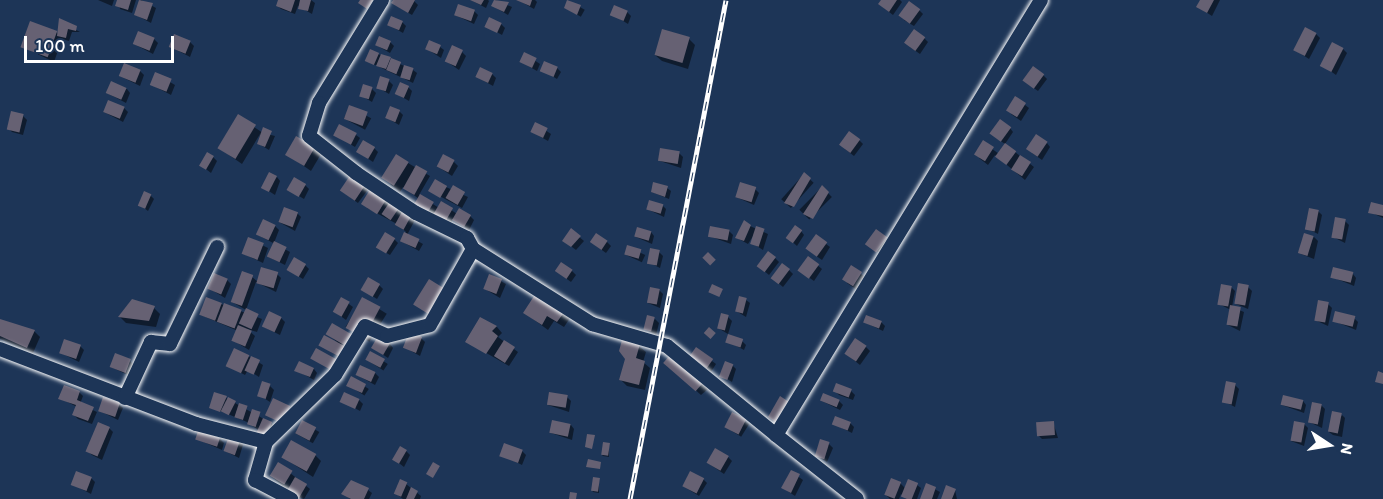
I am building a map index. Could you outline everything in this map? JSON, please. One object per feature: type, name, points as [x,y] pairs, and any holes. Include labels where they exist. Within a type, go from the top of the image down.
[{"type":"street","points":[[382,0],[319,103],[309,136],[356,173],[417,213],[467,238],[473,249],[592,324],[667,346],[857,499]]},
{"type":"street","points":[[776,435],[1041,0]]},
{"type":"street","points":[[125,398],[151,342],[170,345],[217,247]]},
{"type":"street","points":[[291,499],[255,480],[266,442],[335,375],[365,326],[387,336],[430,325],[473,249]]},
{"type":"street","points":[[0,349],[196,424],[266,442]]},
{"type":"building","points":[[117,0],[131,0],[128,10],[115,6]]},
{"type":"building","points":[[139,0],[153,3],[147,20],[134,15]]},
{"type":"building","points":[[278,0],[295,0],[291,12],[276,6]]},
{"type":"building","points":[[300,0],[311,0],[308,11],[298,9]]},
{"type":"building","points":[[360,0],[373,0],[367,9],[358,3]]},
{"type":"building","points":[[393,0],[415,0],[408,13],[391,3]]},
{"type":"building","points":[[470,0],[484,0],[481,5]]},
{"type":"building","points":[[494,0],[509,2],[504,12],[491,6]]},
{"type":"building","points":[[516,0],[532,0],[530,6]]},
{"type":"building","points":[[567,0],[581,5],[577,15],[564,8]]},
{"type":"building","points":[[881,0],[897,0],[889,12],[878,4]]},
{"type":"building","points":[[1200,0],[1214,0],[1207,13],[1196,7]]},
{"type":"building","points":[[909,1],[920,9],[910,24],[898,16]]},
{"type":"building","points":[[458,4],[475,10],[471,21],[454,15]]},
{"type":"building","points":[[614,5],[628,11],[624,21],[610,15]]},
{"type":"building","points":[[391,16],[403,21],[399,30],[387,25]]},
{"type":"building","points":[[489,17],[502,23],[497,33],[484,27]]},
{"type":"building","points":[[59,18],[77,26],[76,31],[68,29],[66,38],[57,36]]},
{"type":"building","points":[[30,21],[57,31],[48,57],[20,47]]},
{"type":"building","points":[[1305,27],[1317,33],[1305,56],[1293,50]]},
{"type":"building","points":[[662,29],[690,37],[682,63],[655,55]]},
{"type":"building","points":[[914,29],[925,37],[915,51],[904,43]]},
{"type":"building","points":[[138,31],[155,38],[149,51],[133,44]]},
{"type":"building","points":[[174,34],[191,41],[185,54],[169,47]]},
{"type":"building","points":[[379,36],[391,41],[387,50],[375,45]]},
{"type":"building","points":[[429,40],[441,45],[437,54],[425,49]]},
{"type":"building","points":[[1332,42],[1344,48],[1331,72],[1320,66]]},
{"type":"building","points":[[452,45],[463,50],[456,66],[445,61]]},
{"type":"building","points":[[370,49],[379,53],[374,65],[365,61]]},
{"type":"building","points":[[524,52],[537,58],[532,68],[519,62]]},
{"type":"building","points":[[381,54],[391,57],[386,69],[376,66]]},
{"type":"building","points":[[391,58],[401,62],[396,74],[386,70]]},
{"type":"building","points":[[544,61],[558,67],[554,77],[540,71]]},
{"type":"building","points":[[124,63],[141,70],[135,83],[119,76]]},
{"type":"building","points":[[404,65],[414,68],[410,80],[400,77]]},
{"type":"building","points":[[1033,66],[1044,74],[1034,89],[1022,81]]},
{"type":"building","points":[[480,67],[493,73],[488,83],[475,77]]},
{"type":"building","points":[[155,72],[172,79],[166,92],[150,85]]},
{"type":"building","points":[[380,76],[390,79],[386,91],[376,88]]},
{"type":"building","points":[[111,81],[127,88],[121,100],[106,93]]},
{"type":"building","points":[[400,82],[409,86],[404,98],[395,94]]},
{"type":"building","points":[[363,84],[373,87],[369,99],[359,96]]},
{"type":"building","points":[[1015,96],[1026,103],[1017,117],[1006,110]]},
{"type":"building","points":[[108,100],[125,107],[120,119],[103,112]]},
{"type":"building","points":[[349,105],[368,112],[363,126],[344,119]]},
{"type":"building","points":[[390,106],[400,110],[395,122],[385,118]]},
{"type":"building","points":[[11,111],[24,114],[19,132],[7,130]]},
{"type":"building","points":[[238,114],[256,125],[235,159],[217,148]]},
{"type":"building","points":[[1000,119],[1011,127],[1001,142],[989,134]]},
{"type":"building","points":[[535,122],[548,128],[543,138],[530,132]]},
{"type":"building","points":[[339,124],[357,133],[351,145],[333,136]]},
{"type":"building","points":[[263,127],[272,131],[265,147],[257,144]]},
{"type":"building","points":[[849,131],[860,139],[850,153],[839,145]]},
{"type":"building","points":[[1036,134],[1048,142],[1038,157],[1026,149]]},
{"type":"building","points":[[296,136],[315,147],[304,166],[285,155]]},
{"type":"building","points":[[363,140],[375,147],[368,159],[356,152]]},
{"type":"building","points":[[983,140],[994,147],[985,161],[974,154]]},
{"type":"building","points":[[1005,143],[1016,151],[1006,165],[995,157]]},
{"type":"building","points":[[660,148],[680,151],[678,164],[658,161]]},
{"type":"building","points":[[207,152],[214,156],[206,170],[199,166]]},
{"type":"building","points":[[396,154],[409,162],[394,186],[381,178]]},
{"type":"building","points":[[443,154],[455,160],[448,172],[437,166]]},
{"type":"building","points":[[1020,155],[1031,162],[1022,176],[1011,169]]},
{"type":"building","points":[[416,165],[427,171],[414,195],[403,189]]},
{"type":"building","points":[[269,172],[277,176],[269,192],[261,188]]},
{"type":"building","points":[[804,172],[811,178],[794,207],[784,203]]},
{"type":"building","points":[[351,174],[366,184],[355,201],[340,191]]},
{"type":"building","points":[[294,177],[306,184],[299,197],[286,190]]},
{"type":"building","points":[[435,179],[447,186],[440,198],[428,191]]},
{"type":"building","points":[[653,182],[668,186],[665,197],[651,192]]},
{"type":"building","points":[[740,182],[756,187],[752,202],[735,197]]},
{"type":"building","points":[[453,185],[465,192],[458,205],[446,198]]},
{"type":"building","points":[[822,185],[829,192],[813,219],[803,214]]},
{"type":"building","points":[[371,188],[387,198],[377,214],[361,204]]},
{"type":"building","points":[[144,191],[151,194],[145,209],[138,206]]},
{"type":"building","points":[[420,194],[434,202],[428,212],[414,204]]},
{"type":"building","points":[[391,200],[400,206],[391,220],[381,214]]},
{"type":"building","points":[[649,200],[663,204],[661,214],[646,210]]},
{"type":"building","points":[[441,201],[453,208],[446,221],[434,214]]},
{"type":"building","points":[[1371,202],[1383,205],[1383,216],[1368,213]]},
{"type":"building","points":[[284,207],[298,212],[293,227],[279,222]]},
{"type":"building","points":[[459,208],[471,215],[464,227],[452,220]]},
{"type":"building","points":[[1309,208],[1319,210],[1315,232],[1305,230]]},
{"type":"building","points":[[403,210],[412,215],[404,230],[395,225]]},
{"type":"building","points":[[1335,217],[1346,219],[1342,240],[1331,238]]},
{"type":"building","points":[[263,219],[276,225],[269,240],[256,234]]},
{"type":"building","points":[[744,220],[751,225],[744,241],[735,238]]},
{"type":"building","points":[[795,225],[802,230],[793,243],[786,238]]},
{"type":"building","points":[[710,226],[730,230],[728,241],[708,237]]},
{"type":"building","points":[[756,226],[765,229],[759,247],[750,244]]},
{"type":"building","points":[[637,227],[651,231],[649,241],[634,237]]},
{"type":"building","points":[[571,228],[581,236],[571,247],[562,241]]},
{"type":"building","points":[[876,229],[887,237],[876,253],[865,244]]},
{"type":"building","points":[[385,232],[395,238],[386,254],[376,247]]},
{"type":"building","points":[[404,232],[420,239],[415,248],[400,241]]},
{"type":"building","points":[[596,233],[608,241],[601,250],[590,242]]},
{"type":"building","points":[[1304,233],[1314,236],[1307,256],[1298,253]]},
{"type":"building","points":[[816,234],[827,242],[817,257],[805,249]]},
{"type":"building","points":[[248,237],[264,243],[257,260],[242,254]]},
{"type":"building","points":[[274,241],[287,247],[280,262],[267,256]]},
{"type":"building","points":[[627,245],[641,249],[639,259],[624,255]]},
{"type":"building","points":[[650,248],[660,250],[657,266],[647,264]]},
{"type":"building","points":[[768,251],[776,257],[765,272],[757,266]]},
{"type":"building","points":[[708,252],[716,260],[710,265],[702,258]]},
{"type":"building","points":[[808,256],[819,264],[809,279],[797,271]]},
{"type":"building","points":[[294,257],[306,264],[299,277],[286,270]]},
{"type":"building","points":[[561,262],[573,270],[566,279],[555,271]]},
{"type":"building","points":[[782,263],[790,269],[779,284],[771,278]]},
{"type":"building","points":[[851,265],[862,272],[853,286],[842,279]]},
{"type":"building","points":[[261,267],[278,272],[274,288],[256,283]]},
{"type":"building","points":[[1333,267],[1353,272],[1351,283],[1330,278]]},
{"type":"building","points":[[242,271],[253,275],[242,306],[231,302]]},
{"type":"building","points":[[214,273],[228,279],[221,295],[207,289]]},
{"type":"building","points":[[489,274],[502,279],[496,294],[483,289]]},
{"type":"building","points":[[368,277],[380,284],[373,297],[360,290]]},
{"type":"building","points":[[429,279],[445,289],[429,315],[413,304]]},
{"type":"building","points":[[1238,283],[1249,285],[1245,306],[1234,304]]},
{"type":"building","points":[[712,284],[723,289],[719,297],[708,292]]},
{"type":"building","points":[[1221,284],[1232,286],[1228,307],[1217,305]]},
{"type":"building","points":[[650,287],[660,289],[657,305],[647,303]]},
{"type":"building","points":[[536,293],[565,311],[557,322],[547,316],[542,325],[523,313]]},
{"type":"building","points":[[739,296],[747,298],[743,313],[735,312]]},
{"type":"building","points":[[206,297],[222,303],[215,321],[199,315]]},
{"type":"building","points":[[341,297],[350,302],[342,317],[333,312]]},
{"type":"building","points":[[362,297],[381,307],[364,338],[346,328]]},
{"type":"building","points":[[132,299],[155,306],[149,321],[118,317]]},
{"type":"building","points":[[1318,300],[1329,302],[1325,323],[1314,321]]},
{"type":"building","points":[[224,303],[242,310],[235,328],[217,322]]},
{"type":"building","points":[[1230,305],[1241,307],[1237,327],[1227,325]]},
{"type":"building","points":[[246,308],[259,314],[252,329],[239,323]]},
{"type":"building","points":[[269,311],[282,317],[275,332],[262,326]]},
{"type":"building","points":[[1335,311],[1355,316],[1353,327],[1332,322]]},
{"type":"building","points":[[721,313],[729,315],[725,330],[717,329]]},
{"type":"building","points":[[647,315],[655,317],[651,331],[643,330]]},
{"type":"building","points":[[866,315],[882,321],[879,329],[863,322]]},
{"type":"building","points":[[480,317],[497,326],[492,331],[498,336],[486,354],[465,342]]},
{"type":"building","points":[[0,319],[35,330],[27,348],[0,336]]},
{"type":"building","points":[[332,323],[356,337],[350,348],[326,334]]},
{"type":"building","points":[[238,325],[252,331],[245,347],[231,341]]},
{"type":"building","points":[[709,327],[716,333],[711,339],[704,333]]},
{"type":"building","points":[[409,332],[422,337],[416,353],[403,348]]},
{"type":"building","points":[[728,334],[743,339],[740,348],[725,343]]},
{"type":"building","points":[[324,335],[348,348],[342,358],[318,346]]},
{"type":"building","points":[[378,336],[390,343],[383,355],[371,348]]},
{"type":"building","points":[[855,338],[867,346],[856,362],[844,354]]},
{"type":"building","points":[[64,339],[81,345],[76,359],[59,353]]},
{"type":"building","points":[[504,340],[515,347],[505,363],[494,356]]},
{"type":"building","points":[[622,340],[640,344],[636,358],[645,361],[639,385],[619,380],[625,359],[619,351]]},
{"type":"building","points":[[696,347],[713,359],[707,368],[690,356]]},
{"type":"building","points":[[234,348],[249,355],[241,373],[226,366]]},
{"type":"building","points":[[316,348],[341,362],[336,373],[310,358]]},
{"type":"building","points":[[370,351],[385,359],[380,368],[365,360]]},
{"type":"building","points":[[115,353],[131,359],[125,373],[110,367]]},
{"type":"building","points":[[671,354],[703,382],[696,391],[663,363]]},
{"type":"building","points":[[251,356],[260,360],[254,375],[244,371]]},
{"type":"building","points":[[299,361],[314,368],[310,377],[294,371]]},
{"type":"building","points":[[725,361],[733,364],[727,380],[719,377]]},
{"type":"building","points":[[360,365],[376,372],[371,382],[356,375]]},
{"type":"building","points":[[1378,371],[1383,373],[1383,384],[1375,382]]},
{"type":"building","points":[[351,376],[366,384],[362,393],[346,386]]},
{"type":"building","points":[[262,381],[271,384],[266,399],[257,396]]},
{"type":"building","points":[[1226,381],[1236,383],[1232,405],[1222,403]]},
{"type":"building","points":[[836,383],[852,389],[849,397],[833,391]]},
{"type":"building","points":[[64,385],[80,391],[77,400],[94,407],[88,421],[72,415],[76,405],[58,399]]},
{"type":"building","points":[[214,392],[227,396],[220,412],[209,408]]},
{"type":"building","points":[[344,392],[360,399],[355,409],[340,402]]},
{"type":"building","points":[[549,392],[568,395],[566,408],[547,405]]},
{"type":"building","points":[[823,393],[840,400],[837,407],[820,400]]},
{"type":"building","points":[[1283,395],[1303,400],[1301,410],[1281,405]]},
{"type":"building","points":[[780,396],[792,404],[778,424],[768,417]]},
{"type":"building","points":[[103,397],[120,403],[115,417],[98,411]]},
{"type":"building","points":[[228,397],[236,401],[229,415],[221,411]]},
{"type":"building","points":[[273,398],[290,406],[282,423],[265,415]]},
{"type":"building","points":[[1312,402],[1322,404],[1318,425],[1308,423]]},
{"type":"building","points":[[239,403],[248,406],[243,420],[234,417]]},
{"type":"building","points":[[252,409],[261,412],[256,427],[247,424]]},
{"type":"building","points":[[1332,411],[1342,413],[1338,434],[1328,432]]},
{"type":"building","points":[[732,412],[746,419],[739,434],[724,427]]},
{"type":"building","points":[[835,416],[851,422],[848,430],[832,424]]},
{"type":"building","points":[[263,418],[272,422],[266,437],[256,433]]},
{"type":"building","points":[[302,420],[316,427],[309,441],[295,433]]},
{"type":"building","points":[[552,420],[571,424],[568,437],[549,433]]},
{"type":"building","points":[[1054,421],[1055,435],[1037,436],[1036,422]]},
{"type":"building","points":[[1294,421],[1305,423],[1301,443],[1291,441]]},
{"type":"building","points":[[98,422],[110,427],[97,457],[85,451]]},
{"type":"building","points":[[198,431],[220,438],[217,447],[195,440]]},
{"type":"building","points":[[587,434],[595,435],[592,449],[585,447]]},
{"type":"building","points":[[229,436],[240,440],[235,455],[224,451]]},
{"type":"building","points":[[820,439],[830,442],[824,459],[815,456]]},
{"type":"building","points":[[291,440],[316,454],[307,472],[281,457]]},
{"type":"building","points":[[603,442],[610,443],[608,456],[601,455]]},
{"type":"building","points":[[504,443],[523,450],[518,463],[499,456]]},
{"type":"building","points":[[400,446],[407,450],[399,464],[392,460]]},
{"type":"building","points":[[715,448],[729,456],[720,471],[706,463]]},
{"type":"building","points":[[588,459],[601,462],[600,469],[586,467]]},
{"type":"building","points":[[278,462],[293,471],[284,484],[270,476]]},
{"type":"building","points":[[433,462],[440,466],[433,478],[426,474]]},
{"type":"building","points":[[791,470],[800,474],[791,493],[781,488]]},
{"type":"building","points":[[76,471],[92,477],[86,491],[71,485]]},
{"type":"building","points":[[690,471],[704,478],[697,493],[682,486]]},
{"type":"building","points":[[295,477],[307,484],[299,498],[287,491]]},
{"type":"building","points":[[593,477],[600,478],[598,492],[591,491]]},
{"type":"building","points":[[891,478],[901,482],[894,499],[884,495]]},
{"type":"building","points":[[400,479],[407,482],[401,497],[394,494]]},
{"type":"building","points":[[908,479],[918,483],[912,499],[901,497]]},
{"type":"building","points":[[351,480],[369,488],[364,499],[351,499],[341,494]]},
{"type":"building","points":[[926,483],[936,487],[932,499],[920,499]]},
{"type":"building","points":[[946,485],[956,489],[952,499],[941,499]]},
{"type":"building","points":[[411,487],[418,491],[414,499],[406,499]]},
{"type":"building","points":[[570,492],[577,493],[576,499],[569,499]]},
{"type":"railway","points":[[630,499],[726,0]]}]
